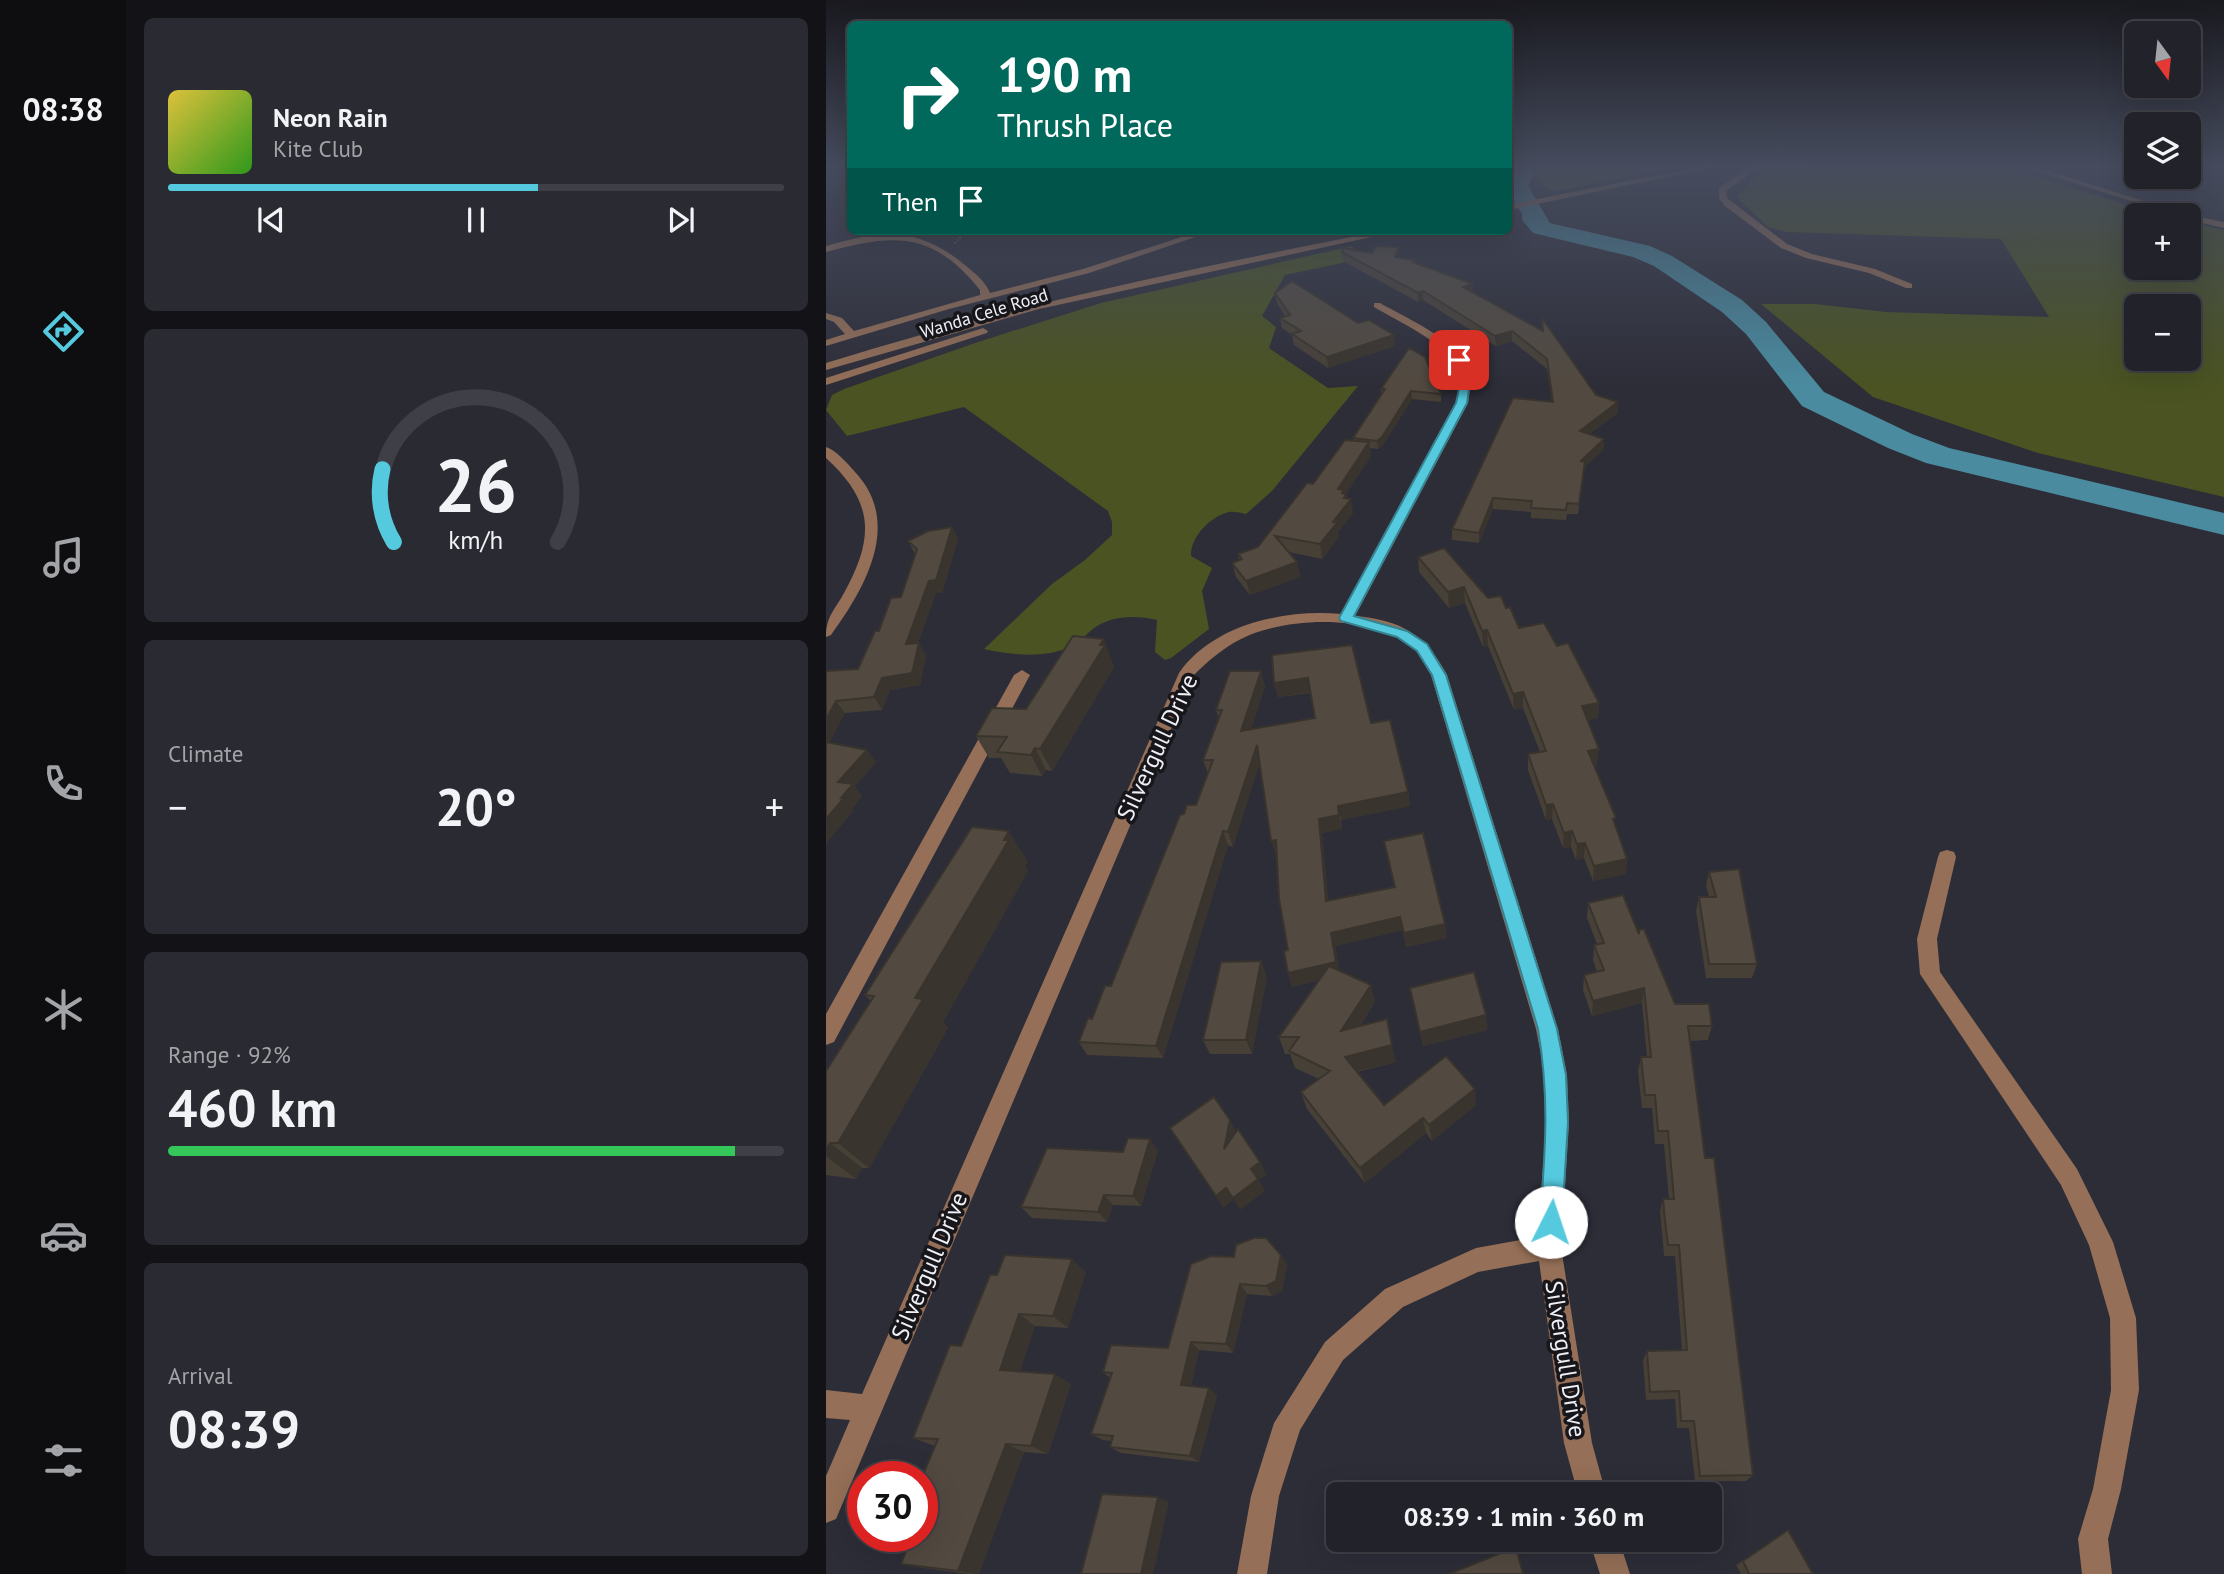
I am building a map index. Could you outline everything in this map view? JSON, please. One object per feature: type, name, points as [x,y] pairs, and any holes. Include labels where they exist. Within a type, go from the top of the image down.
[{"type":"street","points":[[826,248],[867,238]]},
{"type":"street","points":[[918,238],[941,251],[968,271],[985,290],[985,298]]},
{"type":"street","points":[[826,343],[1086,271],[1186,238]]},
{"type":"street","name":"Wanda Cele Road","points":[[826,367],[937,326],[978,320],[1117,285],[1357,238]]},
{"type":"street","points":[[1776,238],[1794,251],[1872,271],[1909,286]]},
{"type":"street","name":"Wanda Cele Road","points":[[826,382],[1068,305],[1236,262]]},
{"type":"street","points":[[998,295],[1006,312]]},
{"type":"street","points":[[1346,618],[1462,403],[1466,383],[1464,371],[1451,351],[1377,304]]},
{"type":"street","points":[[826,316],[838,320],[851,334]]},
{"type":"street","points":[[826,451],[856,480],[866,497],[873,524],[869,555],[860,578],[826,632]]},
{"type":"street","name":"Silvergull Drive","points":[[826,1509],[1187,673],[1209,651],[1243,632],[1279,622],[1346,618],[1402,634],[1423,648],[1439,675],[1548,1029],[1556,1075],[1558,1122],[1549,1247],[1578,1443],[1589,1482]]},
{"type":"street","points":[[826,1035],[1022,675]]},
{"type":"street","points":[[1947,857],[1927,939],[1930,974],[2070,1177],[2101,1242],[2123,1318],[2125,1390],[2107,1489],[2093,1539],[2097,1574]]},
{"type":"street","points":[[1252,1574],[1265,1496],[1288,1423],[1334,1352],[1394,1298],[1476,1260],[1549,1247]]},
{"type":"street","points":[[826,1404],[868,1408]]},
{"type":"street","points":[[1608,1552],[1615,1574]]},
{"type":"green space","points":[[1984,238],[2124,238],[2124,280],[2201,280],[2201,238],[2224,238],[2224,497],[2038,453],[1873,397],[1761,304],[1816,304],[1886,312],[2049,317],[2001,239]]},
{"type":"green space","points":[[1352,246],[1360,259],[1285,275],[1262,316],[1276,327],[1269,348],[1328,388],[1358,386],[1272,491],[1246,514],[1222,514],[1198,535],[1191,556],[1212,568],[1202,591],[1209,629],[1165,660],[1155,652],[1157,620],[1141,617],[1107,621],[1075,645],[1051,653],[1017,654],[984,649],[1052,584],[1085,560],[1112,535],[1112,522],[1108,511],[964,407],[847,436],[826,410],[832,395],[844,389],[1101,303]]},
{"type":"building","points":[[1376,246],[1399,247],[1395,257],[1415,260],[1413,262],[1473,284],[1463,287],[1543,331],[1542,318],[1596,395],[1618,402],[1580,431],[1604,439],[1581,461],[1585,462],[1579,504],[1567,503],[1566,510],[1531,508],[1532,501],[1493,498],[1479,533],[1452,529],[1513,398],[1553,402],[1547,359],[1512,331],[1495,336],[1423,291],[1418,293],[1342,252],[1343,248],[1372,253]]},
{"type":"building","points":[[1292,281],[1358,323],[1369,320],[1394,335],[1327,357],[1292,334],[1301,331],[1280,318],[1290,315],[1275,293]]},
{"type":"building","points":[[1409,348],[1425,357],[1441,394],[1411,391],[1382,437],[1377,441],[1353,438],[1385,389],[1381,389]]},
{"type":"building","points":[[1345,440],[1369,442],[1338,489],[1344,490],[1344,498],[1351,499],[1333,522],[1337,523],[1320,544],[1275,536],[1297,562],[1246,581],[1232,563],[1242,559],[1238,554],[1258,547],[1307,483],[1313,484]]},
{"type":"building","points":[[952,527],[936,580],[929,581],[906,644],[919,643],[912,673],[882,678],[874,697],[836,701],[826,720],[826,671],[858,669],[875,631],[879,631],[891,598],[901,597],[917,549],[908,541],[928,531]]},
{"type":"building","points":[[1444,548],[1488,598],[1501,596],[1506,608],[1510,607],[1519,628],[1544,623],[1557,646],[1568,643],[1599,703],[1582,706],[1599,749],[1588,751],[1616,818],[1613,819],[1627,859],[1594,866],[1585,843],[1577,844],[1572,831],[1564,833],[1553,804],[1546,805],[1528,754],[1546,751],[1523,692],[1513,694],[1487,630],[1482,631],[1464,587],[1448,592],[1418,557]]},
{"type":"building","points":[[1073,636],[1104,639],[1100,645],[1105,645],[1040,749],[1035,748],[1031,755],[997,752],[1007,737],[976,736],[992,708],[1026,709]]},
{"type":"building","points":[[1352,645],[1371,723],[1390,720],[1408,792],[1338,806],[1339,815],[1319,819],[1326,901],[1395,887],[1384,841],[1423,833],[1445,924],[1404,933],[1400,917],[1331,933],[1336,962],[1288,973],[1284,951],[1288,950],[1279,899],[1276,840],[1271,841],[1257,745],[1228,832],[1223,831],[1156,1046],[1079,1042],[1088,1018],[1092,1019],[1105,986],[1111,986],[1180,815],[1184,814],[1187,805],[1196,805],[1213,760],[1203,760],[1222,710],[1216,710],[1230,671],[1261,671],[1241,731],[1315,718],[1308,678],[1274,683],[1272,655]]},
{"type":"building","points":[[826,742],[867,750],[838,782],[853,784],[826,819]]},
{"type":"building","points":[[972,827],[1009,831],[1004,840],[1009,840],[915,998],[923,999],[838,1143],[830,1143],[826,1150],[826,1071],[874,996],[865,995]]},
{"type":"building","points":[[1739,869],[1757,964],[1709,964],[1699,897],[1716,897],[1709,872]]},
{"type":"building","points":[[1623,895],[1639,934],[1639,930],[1644,929],[1675,1004],[1709,1004],[1712,1026],[1688,1026],[1705,1158],[1714,1158],[1753,1475],[1700,1476],[1694,1421],[1681,1421],[1679,1391],[1650,1392],[1647,1351],[1687,1350],[1679,1245],[1668,1245],[1663,1199],[1674,1199],[1668,1131],[1658,1131],[1655,1095],[1645,1095],[1641,1057],[1651,1057],[1644,988],[1593,1001],[1584,975],[1604,970],[1594,945],[1604,943],[1588,903]]},
{"type":"building","points":[[1261,961],[1246,1040],[1203,1040],[1221,962]]},
{"type":"building","points":[[1329,966],[1371,985],[1341,1031],[1387,1019],[1392,1045],[1345,1057],[1384,1105],[1446,1056],[1475,1089],[1429,1125],[1423,1118],[1360,1168],[1301,1092],[1330,1071],[1289,1051],[1299,1037],[1279,1037]]},
{"type":"building","points":[[1474,972],[1486,1015],[1420,1032],[1410,988]]},
{"type":"building","points":[[1214,1097],[1230,1120],[1224,1149],[1238,1129],[1260,1162],[1251,1169],[1258,1179],[1233,1198],[1226,1188],[1216,1196],[1170,1128]]},
{"type":"building","points":[[1128,1138],[1150,1139],[1133,1196],[1104,1195],[1098,1212],[1021,1207],[1047,1148],[1123,1152]]},
{"type":"building","points":[[1254,1238],[1266,1238],[1281,1255],[1276,1281],[1266,1286],[1240,1284],[1226,1344],[1191,1342],[1181,1385],[1209,1388],[1190,1456],[1110,1447],[1113,1436],[1091,1434],[1112,1373],[1103,1372],[1111,1345],[1168,1348],[1191,1264],[1211,1256],[1234,1257],[1236,1245]]},
{"type":"building","points":[[1005,1255],[1072,1259],[1053,1316],[1019,1314],[1000,1370],[1055,1374],[1031,1446],[1006,1444],[958,1571],[901,1564],[906,1552],[938,1552],[938,1461],[929,1461],[938,1439],[913,1438],[950,1345],[961,1346],[990,1275],[997,1275]]},
{"type":"building","points":[[1102,1494],[1158,1497],[1141,1574],[1081,1574]]},
{"type":"building","points":[[1788,1530],[1813,1574],[1749,1574],[1743,1561]]},
{"type":"building","points":[[1504,1552],[1517,1552],[1523,1574],[1449,1574]]},
{"type":"waterway","points":[[1587,238],[1641,251],[1663,261],[1732,306],[1756,328],[1813,399],[1900,441],[1938,456],[2224,524]]},
{"type":"route","points":[[1459,360],[1466,383],[1462,403],[1346,618],[1402,634],[1423,648],[1439,675],[1548,1029],[1556,1075],[1558,1122],[1551,1222]]}]
